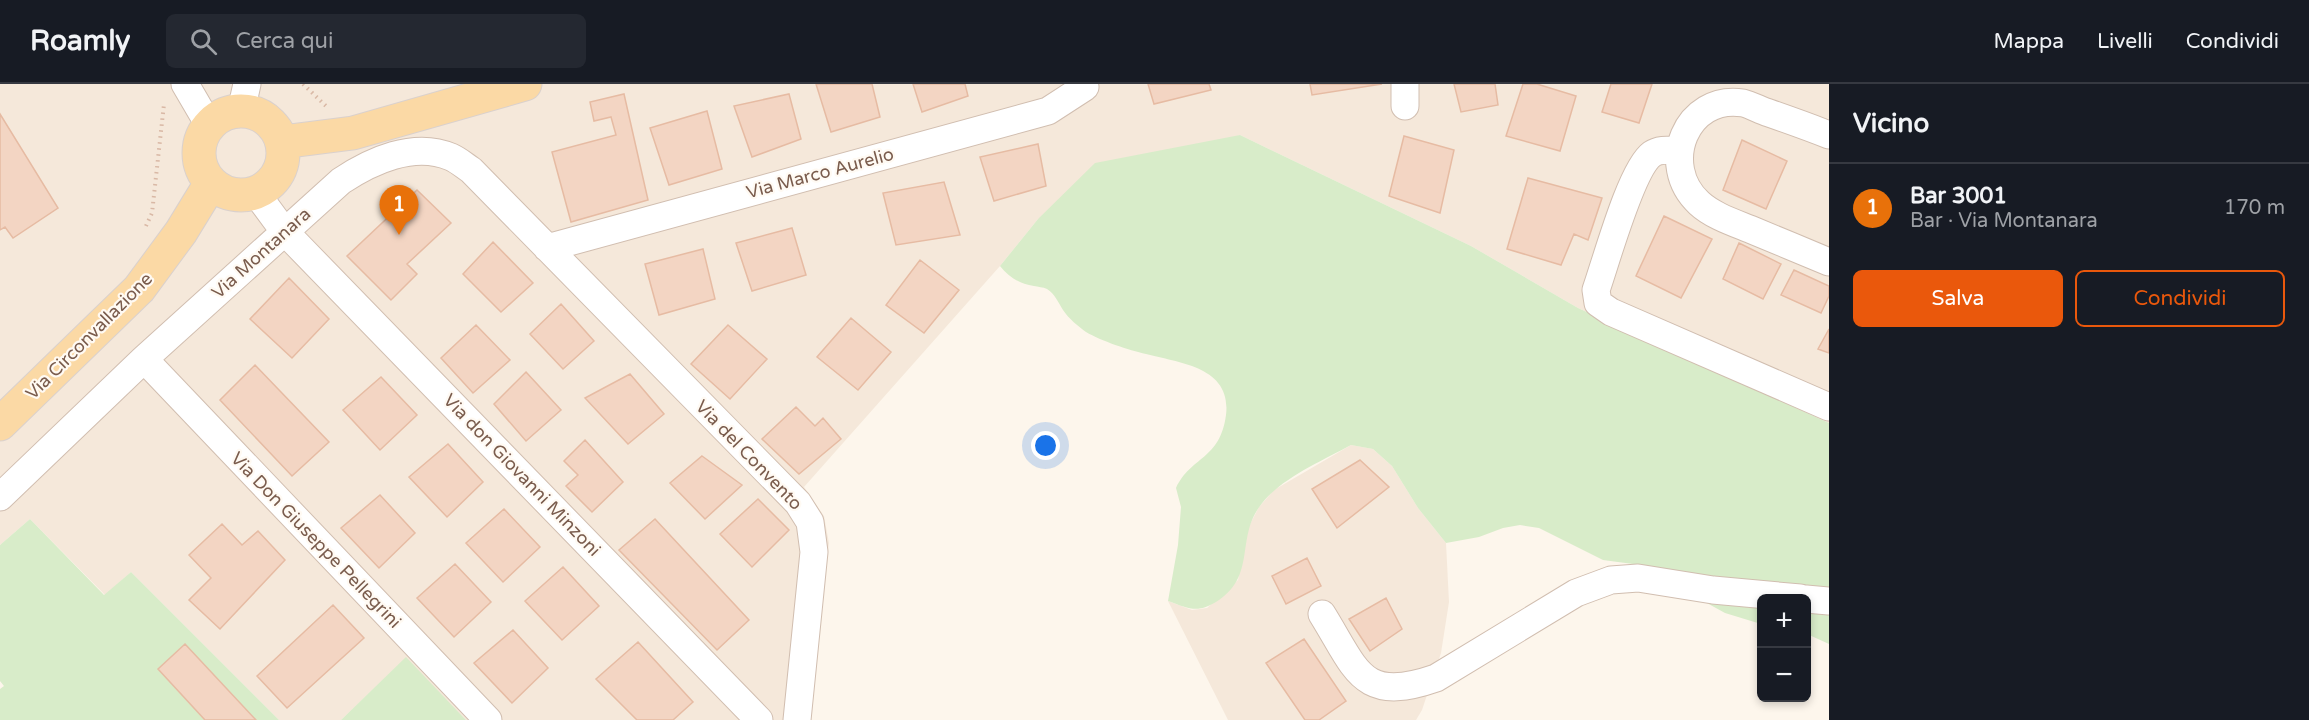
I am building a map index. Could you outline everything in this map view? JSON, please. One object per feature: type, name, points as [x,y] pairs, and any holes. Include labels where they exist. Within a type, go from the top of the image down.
[{"type":"main road","points":[[282,142],[353,133],[525,84]]},
{"type":"main road","points":[[244,97],[278,132],[284,152],[274,181],[256,193],[247,195],[228,193],[212,183],[201,165],[199,154],[200,144],[209,126],[244,97]]},
{"type":"main road","name":"Via Circonvallazione","points":[[0,424],[139,289],[170,249],[212,183]]},
{"type":"street","points":[[185,84],[209,126]]},
{"type":"street","name":"Via Marco Aurelio","points":[[547,248],[1048,111],[1085,87],[1084,84]]},
{"type":"street","points":[[1829,135],[1743,103],[1723,104],[1706,109],[1689,127],[1679,150],[1680,172],[1687,189],[1701,205],[1725,219],[1829,262]]},
{"type":"street","points":[[1679,150],[1652,154],[1634,178],[1596,290],[1598,303],[1611,312],[1829,407]]},
{"type":"street","name":"Via Montanara","points":[[0,497],[144,359],[284,231],[327,192],[357,171],[405,152],[421,151],[452,157],[471,170],[547,248]]},
{"type":"street","name":"Via don Giovanni Minzoni","points":[[256,193],[284,231],[759,720]]},
{"type":"street","name":"Via del Convento","points":[[547,248],[798,503],[810,522],[814,552],[797,720]]},
{"type":"street","name":"Via Don Giuseppe Pellegrini","points":[[144,359],[488,720]]},
{"type":"street","points":[[1322,614],[1359,673],[1373,684],[1389,688],[1415,685],[1436,678],[1576,593],[1611,580],[1638,578],[1713,590],[1757,594]]},
{"type":"street","points":[[1811,599],[1829,600]]},
{"type":"path","points":[[303,84],[330,110]]},
{"type":"path","points":[[145,228],[152,213],[164,119]]},
{"type":"shaded area","points":[[0,84],[1829,84],[1829,423],[1578,308],[1471,246],[1240,135],[1038,219],[1000,266],[804,487],[824,516],[829,543],[807,720],[466,720],[406,658],[341,720],[279,720],[131,572],[105,595],[30,519],[0,545]]},
{"type":"shaded area","points":[[1351,445],[1373,449],[1392,466],[1418,508],[1446,543],[1449,602],[1441,653],[1422,710],[1416,720],[1228,720],[1168,601],[1192,610],[1207,608],[1238,580],[1248,528],[1259,507],[1274,490]]},
{"type":"green space","points":[[1240,135],[1471,246],[1578,308],[1829,423],[1829,644],[1811,636],[1811,594],[1757,594],[1757,623],[1725,613],[1696,597],[1672,578],[1633,564],[1603,560],[1539,528],[1520,525],[1503,528],[1479,537],[1446,543],[1418,508],[1392,466],[1373,449],[1351,445],[1302,471],[1268,496],[1253,518],[1238,579],[1219,600],[1199,609],[1168,601],[1178,545],[1181,507],[1176,488],[1189,469],[1218,441],[1223,430],[1226,399],[1221,386],[1201,370],[1124,348],[1086,332],[1068,316],[1050,291],[1019,282],[1000,266],[1038,219],[1095,163]]},
{"type":"green space","points":[[30,519],[104,595],[131,572],[279,720],[0,720],[0,689],[4,686],[0,681],[0,545]]},
{"type":"green space","points":[[406,657],[466,720],[341,720]]},
{"type":"building","points":[[816,84],[872,84],[880,117],[831,132]]},
{"type":"building","points":[[913,84],[965,84],[968,96],[922,112]]},
{"type":"building","points":[[1148,84],[1209,84],[1211,90],[1154,104]]},
{"type":"building","points":[[1310,84],[1382,84],[1312,95]]},
{"type":"building","points":[[1454,84],[1495,84],[1498,105],[1461,112]]},
{"type":"building","points":[[1523,84],[1537,84],[1576,96],[1560,151],[1506,136]]},
{"type":"building","points":[[1611,84],[1652,84],[1639,123],[1602,112]]},
{"type":"building","points":[[624,94],[648,200],[571,222],[552,152],[616,135],[611,117],[594,121],[590,102]]},
{"type":"building","points":[[789,94],[801,139],[752,157],[734,106]]},
{"type":"building","points":[[707,111],[722,169],[669,185],[650,128]]},
{"type":"building","points":[[0,114],[58,208],[13,238],[5,227],[0,230]]},
{"type":"building","points":[[1404,136],[1454,150],[1440,213],[1389,196]]},
{"type":"building","points":[[1742,140],[1787,161],[1766,209],[1723,190]]},
{"type":"building","points":[[1038,144],[1046,186],[994,201],[980,157]]},
{"type":"building","points":[[1528,178],[1602,198],[1588,240],[1574,234],[1561,265],[1507,249]]},
{"type":"building","points":[[944,182],[960,235],[896,245],[883,193]]},
{"type":"building","points":[[417,190],[451,223],[407,264],[417,274],[391,300],[347,256]]},
{"type":"building","points":[[1664,216],[1712,239],[1681,298],[1636,276]]},
{"type":"building","points":[[792,228],[806,275],[752,291],[736,243]]},
{"type":"building","points":[[493,242],[533,283],[501,312],[463,274]]},
{"type":"building","points":[[1739,243],[1781,264],[1763,299],[1723,279]]},
{"type":"building","points":[[703,249],[715,299],[659,315],[645,264]]},
{"type":"building","points":[[920,260],[959,290],[924,333],[886,305]]},
{"type":"building","points":[[1794,270],[1829,286],[1829,296],[1821,313],[1781,295]]},
{"type":"building","points":[[289,278],[329,319],[292,358],[250,319]]},
{"type":"building","points":[[561,304],[594,341],[563,369],[530,334]]},
{"type":"building","points":[[851,318],[891,352],[858,390],[817,357]]},
{"type":"building","points":[[476,325],[510,360],[473,393],[441,358]]},
{"type":"building","points":[[728,325],[767,359],[730,399],[691,364]]},
{"type":"building","points":[[1829,329],[1829,353],[1818,349]]},
{"type":"building","points":[[255,365],[329,442],[292,476],[220,400]]},
{"type":"building","points":[[526,372],[561,410],[526,441],[494,404]]},
{"type":"building","points":[[630,374],[664,414],[628,444],[585,398]]},
{"type":"building","points":[[381,377],[417,415],[380,450],[343,410]]},
{"type":"building","points":[[796,407],[815,426],[823,418],[841,439],[799,474],[762,439]]},
{"type":"building","points":[[585,440],[623,482],[592,512],[566,486],[578,475],[564,461]]},
{"type":"building","points":[[448,444],[483,482],[447,517],[409,477]]},
{"type":"building","points":[[702,456],[742,485],[705,519],[670,483]]},
{"type":"building","points":[[1360,460],[1389,487],[1337,528],[1312,489]]},
{"type":"building","points":[[380,495],[415,533],[379,568],[341,528]]},
{"type":"building","points":[[758,499],[789,530],[752,567],[720,534]]},
{"type":"building","points":[[504,509],[540,547],[503,582],[466,543]]},
{"type":"building","points":[[655,519],[749,620],[717,650],[619,550]]},
{"type":"building","points":[[222,524],[242,545],[258,531],[285,560],[220,629],[189,600],[211,578],[189,555]]},
{"type":"building","points":[[1307,558],[1321,586],[1286,604],[1272,576]]},
{"type":"building","points":[[455,564],[491,602],[454,637],[417,598]]},
{"type":"building","points":[[563,567],[599,606],[562,640],[525,601]]},
{"type":"building","points":[[1386,598],[1402,629],[1370,651],[1349,619]]},
{"type":"building","points":[[333,605],[364,638],[287,708],[257,676]]},
{"type":"building","points":[[513,630],[548,668],[512,703],[474,663]]},
{"type":"building","points":[[1304,639],[1346,701],[1319,720],[1305,720],[1266,663]]},
{"type":"building","points":[[638,642],[693,702],[673,720],[637,720],[596,679]]},
{"type":"building","points":[[185,644],[256,720],[205,720],[158,669]]},
{"type":"place","name":"Bar 3001","points":[[399,235]]}]
